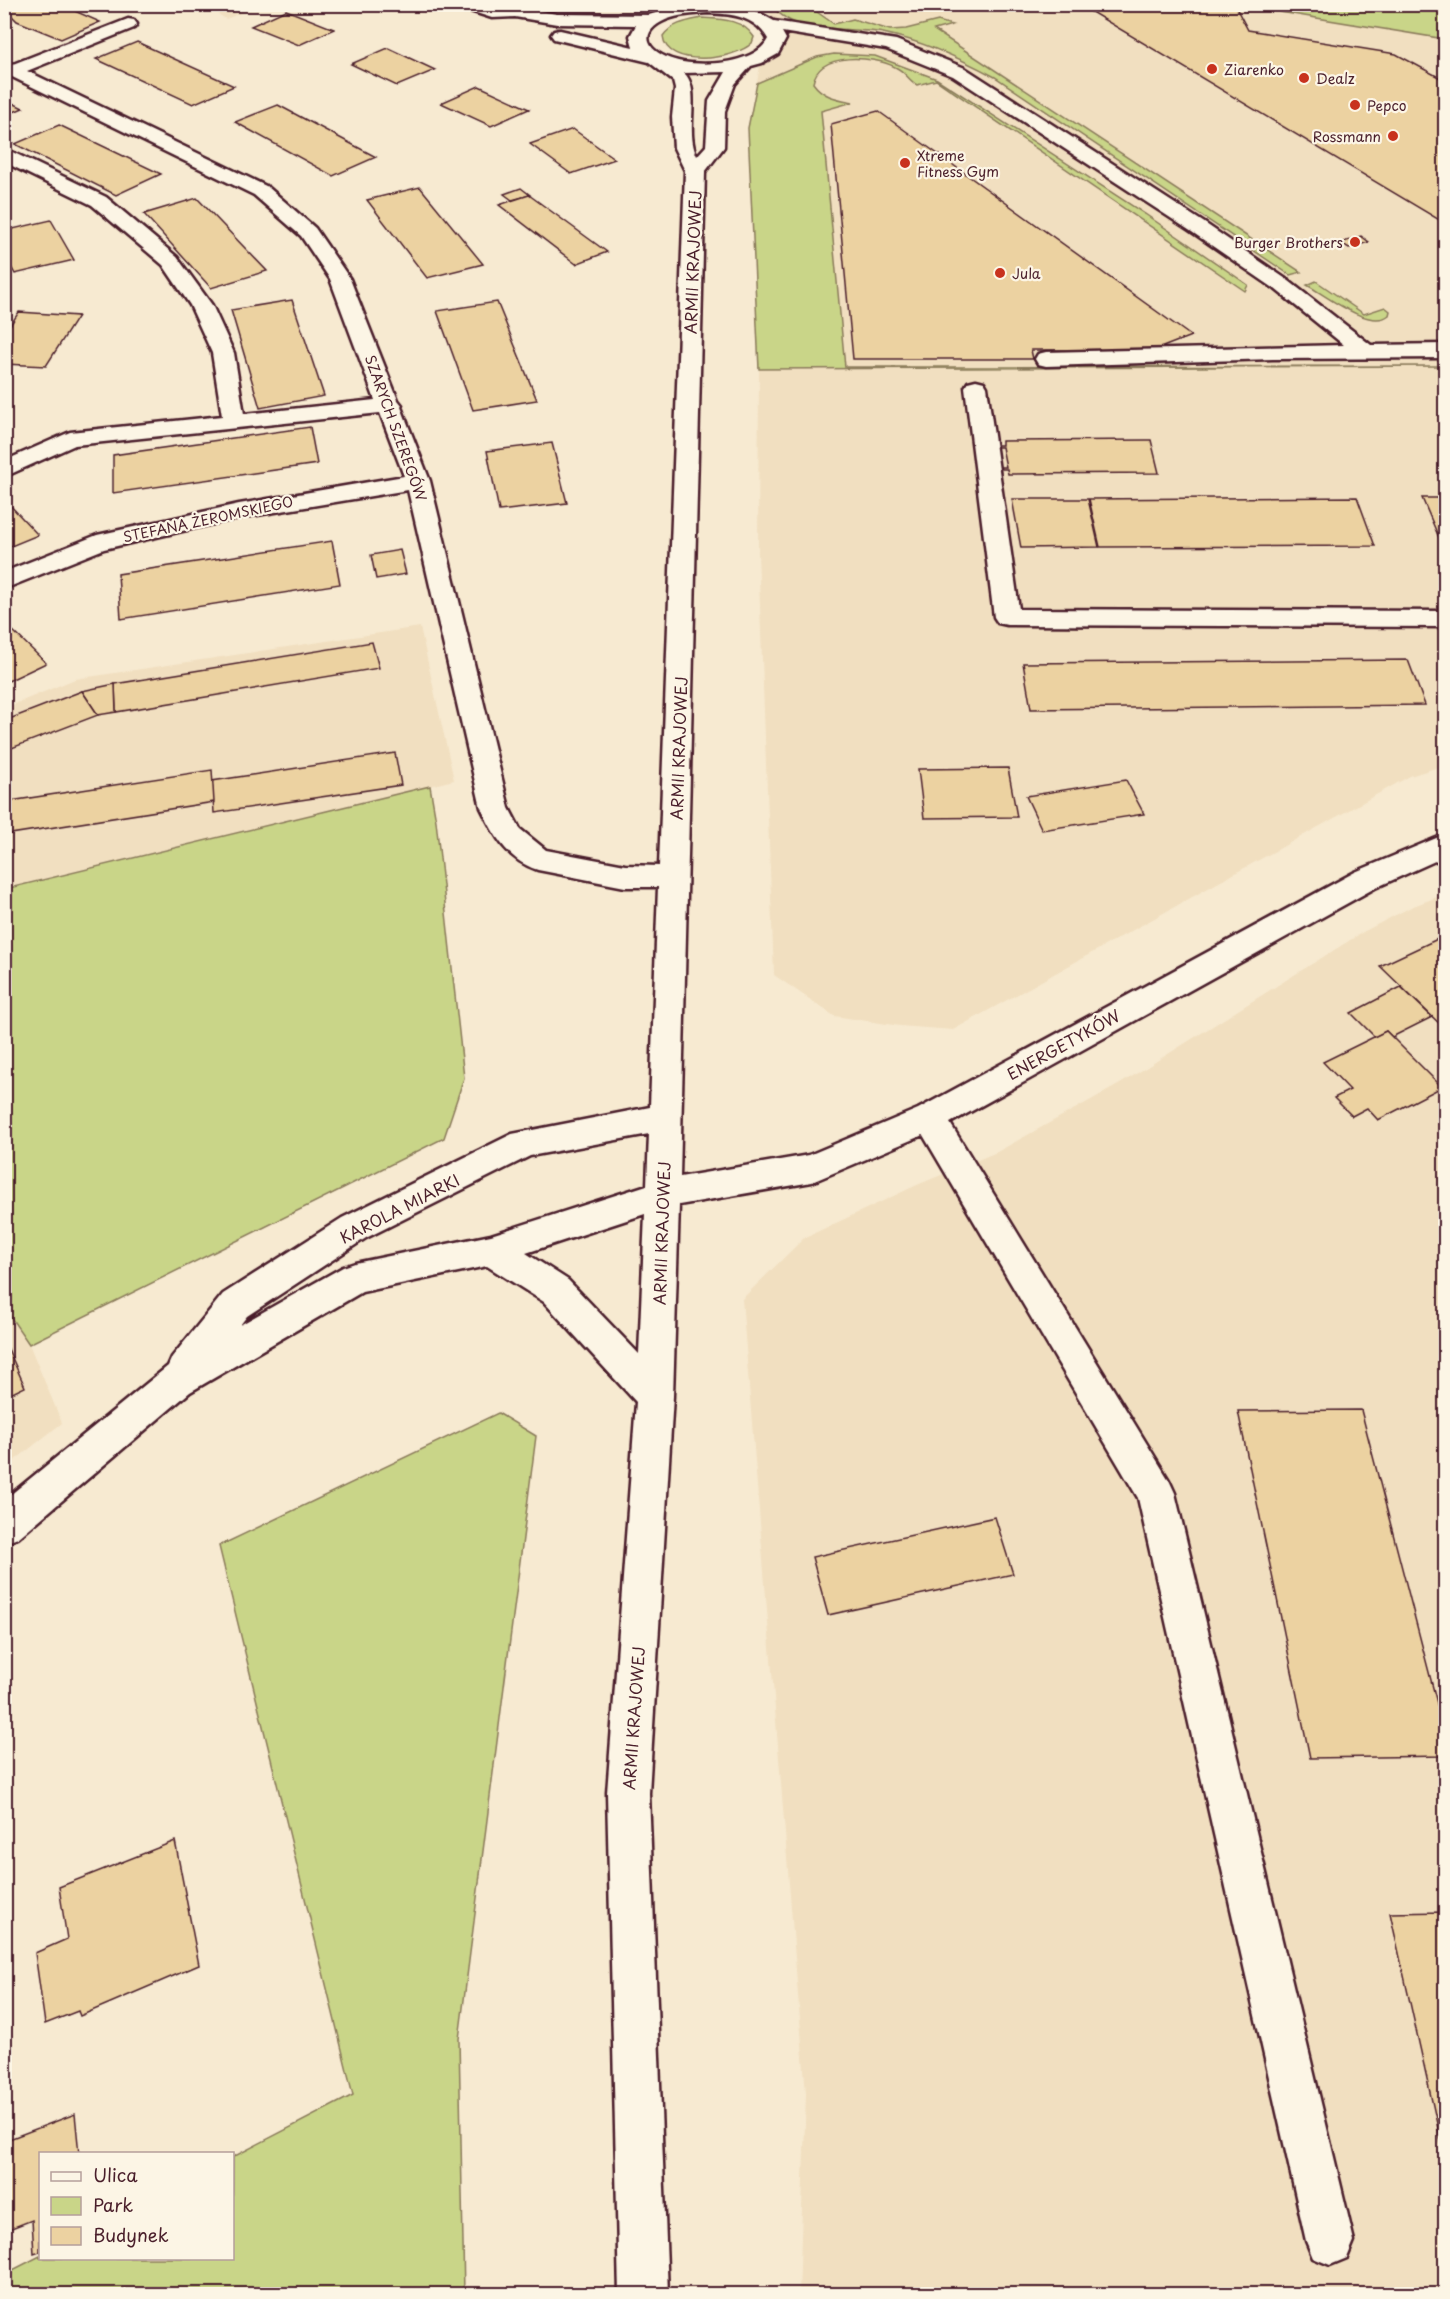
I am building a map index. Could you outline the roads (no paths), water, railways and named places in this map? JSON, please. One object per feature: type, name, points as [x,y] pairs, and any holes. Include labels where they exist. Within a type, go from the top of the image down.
[{"type":"street","points":[[467,4],[492,13],[515,12],[579,21],[653,20]]},
{"type":"street","points":[[655,59],[645,52],[638,41],[642,30],[653,20],[677,9],[739,9],[774,30],[776,41],[770,52]]},
{"type":"street","points":[[492,13],[501,23],[580,38],[682,67],[707,69],[744,64],[770,52],[802,45],[854,39]]},
{"type":"street","points":[[9,68],[128,24]]},
{"type":"street","points":[[769,25],[881,42],[960,72],[1282,285],[1365,351]]},
{"type":"street","name":"ARMII KRAJOWEJ","points":[[644,2295],[628,1793],[655,1396],[674,877],[695,171],[684,148],[681,117],[684,89],[681,79],[655,59]]},
{"type":"street","name":"ARMII KRAJOWEJ","points":[[695,171],[715,147],[714,117],[723,86],[744,64]]},
{"type":"street","name":"SZARYCH SZEREGÓW","points":[[9,68],[261,192],[308,232],[340,279],[391,405],[418,481],[495,808],[509,836],[538,859],[625,876],[674,877]]},
{"type":"street","points":[[4,154],[99,201],[170,261],[201,305],[223,353],[234,422]]},
{"type":"street","points":[[1046,359],[1446,351]]},
{"type":"street","points":[[976,387],[1007,616],[1446,619]]},
{"type":"street","points":[[4,470],[70,439],[391,405]]},
{"type":"street","name":"STEFANA ŻEROMSKIEGO","points":[[4,581],[97,543],[239,511],[418,481]]},
{"type":"street","name":"ENERGETYKÓW","points":[[663,1194],[812,1168],[930,1118],[1365,880],[1446,844]]},
{"type":"street","name":"KAROLA MIARKI","points":[[177,1380],[235,1305],[354,1228],[524,1144],[666,1117]]},
{"type":"street","points":[[930,1118],[1156,1493],[1330,2241]]},
{"type":"street","name":"KAROLA MIARKI","points":[[4,1525],[177,1380],[355,1278],[491,1250],[663,1194]]},
{"type":"street","points":[[491,1250],[556,1291],[655,1396]]},
{"type":"place","name":"Ziarenko","points":[[1212,69]]},
{"type":"place","name":"Dealz","points":[[1304,78]]},
{"type":"place","name":"Pepco","points":[[1355,105]]},
{"type":"place","name":"Rossmann","points":[[1393,136]]},
{"type":"place","name":"Xtreme Fitness Gym","points":[[905,163]]},
{"type":"place","name":"Burger Brothers","points":[[1355,242]]},
{"type":"place","name":"Jula","points":[[1000,273]]}]
